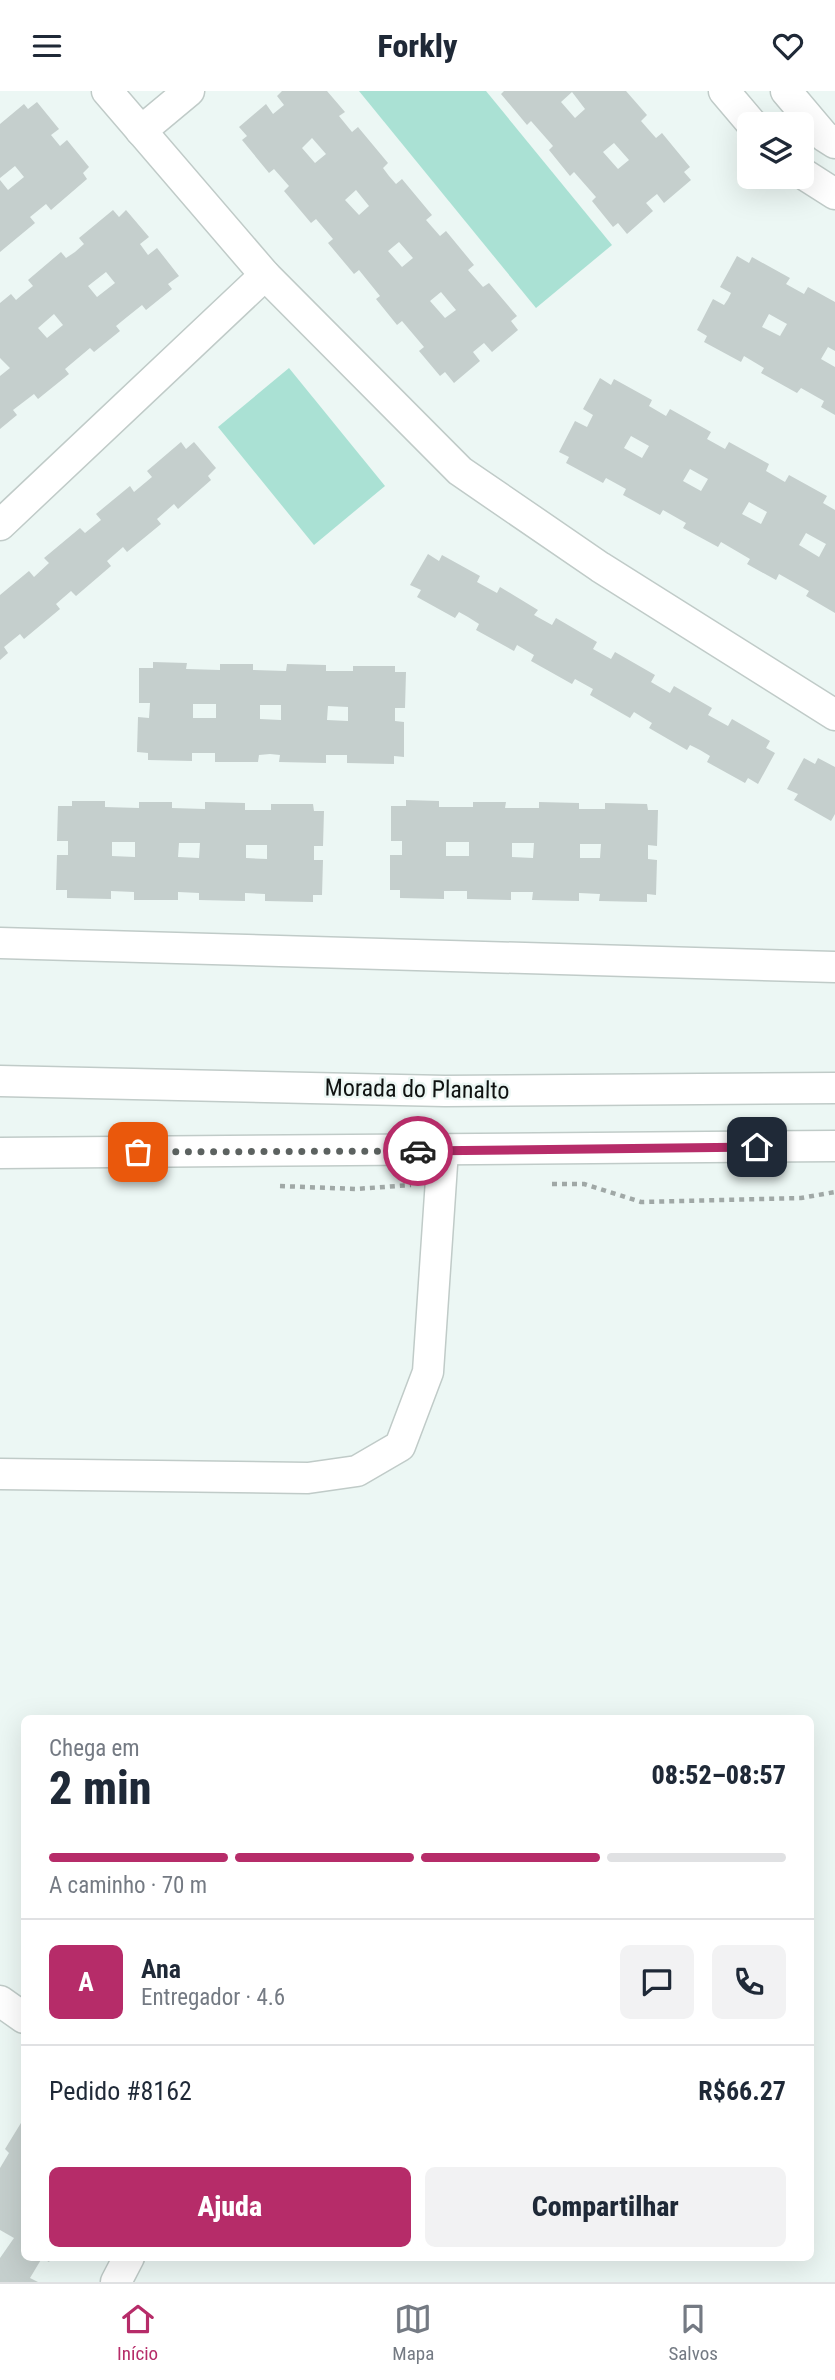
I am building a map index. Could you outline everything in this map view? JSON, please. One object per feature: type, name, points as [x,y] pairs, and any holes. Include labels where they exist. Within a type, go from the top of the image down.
[{"type":"street","points":[[107,91],[265,275],[460,471],[600,567],[835,715]]},
{"type":"street","points":[[141,131],[189,91]]},
{"type":"street","points":[[724,91],[742,112]]},
{"type":"street","points":[[786,91],[824,136],[835,143]]},
{"type":"street","points":[[814,181],[835,194]]},
{"type":"street","points":[[0,524],[265,275]]},
{"type":"street","points":[[0,943],[835,967]]},
{"type":"street","name":"Morada do Planalto","points":[[0,1081],[445,1090],[835,1088]]},
{"type":"street","points":[[0,1153],[835,1146]]},
{"type":"street","points":[[0,1474],[309,1478],[357,1471],[400,1446],[428,1372],[443,1150]]},
{"type":"street","points":[[0,2001],[21,2016]]},
{"type":"street","points":[[116,2282],[127,2261]]},
{"type":"green space","points":[[359,91],[486,91],[612,245],[536,308]]},
{"type":"green space","points":[[289,368],[385,486],[314,545],[218,427]]},
{"type":"building","points":[[282,91],[327,91],[345,112],[339,116],[352,132],[358,127],[388,163],[383,168],[389,176],[396,184],[402,179],[432,215],[426,220],[440,236],[446,231],[474,265],[468,270],[483,287],[489,283],[517,316],[511,321],[518,330],[492,352],[484,343],[473,352],[480,361],[454,383],[445,372],[440,376],[419,351],[424,347],[402,321],[397,325],[376,299],[380,296],[359,270],[354,274],[328,243],[333,239],[316,219],[311,223],[284,191],[289,186],[274,169],[269,173],[242,140],[247,136],[239,127],[266,104],[273,114],[284,105],[277,96]],"holes":[[[312,138],[326,154],[315,163],[302,148]],[[356,190],[369,206],[359,215],[345,200]],[[399,242],[413,258],[402,267],[388,251]],[[441,292],[456,310],[445,318],[430,301]]]},
{"type":"building","points":[[504,91],[626,91],[647,115],[641,121],[656,138],[662,133],[690,167],[684,172],[691,180],[664,203],[657,194],[646,203],[653,211],[627,234],[618,223],[613,227],[592,201],[596,197],[574,172],[570,176],[549,150],[553,146],[531,121],[527,125],[501,94]],"holes":[[[572,92],[585,109],[575,118],[561,102]],[[614,143],[629,160],[618,169],[603,152]]]},
{"type":"building","points":[[37,102],[59,129],[51,135],[60,146],[67,140],[89,167],[83,173],[87,179],[51,210],[46,204],[30,217],[35,223],[0,252],[0,180],[8,190],[24,177],[15,166],[0,178],[0,124],[24,104],[28,109]]},
{"type":"building","points":[[113,210],[119,217],[126,210],[149,237],[140,244],[148,255],[157,248],[179,276],[168,284],[172,289],[146,310],[142,305],[116,326],[120,331],[94,352],[90,348],[65,369],[69,374],[38,399],[34,394],[13,410],[17,415],[0,429],[0,376],[10,368],[0,358],[0,303],[11,294],[16,300],[33,286],[28,280],[61,252],[66,258],[75,252],[84,244],[79,238]],"holes":[[[106,272],[115,283],[97,297],[88,286]],[[54,314],[63,325],[47,338],[38,328]]]},
{"type":"building","points":[[737,256],[749,263],[752,257],[790,278],[786,284],[804,294],[808,287],[835,302],[835,351],[828,347],[821,359],[835,367],[835,415],[821,407],[824,401],[801,388],[797,393],[761,373],[764,368],[744,356],[741,362],[704,342],[707,336],[697,330],[713,299],[724,305],[731,293],[720,287]],"holes":[[[769,314],[787,324],[780,336],[762,327]]]},
{"type":"building","points":[[600,378],[611,385],[614,379],[652,400],[649,406],[666,416],[670,409],[711,432],[707,439],[725,449],[729,442],[769,464],[766,471],[785,482],[789,475],[827,496],[823,503],[835,510],[835,613],[806,596],[809,591],[779,574],[776,580],[747,564],[750,559],[721,542],[718,547],[683,528],[686,523],[663,510],[660,515],[623,495],[626,489],[606,478],[603,483],[566,463],[569,457],[559,452],[575,421],[587,427],[593,415],[583,409]],"holes":[[[631,436],[649,446],[642,458],[624,448]],[[690,469],[708,479],[701,491],[683,481]],[[749,502],[767,512],[761,524],[742,514]],[[806,533],[826,544],[819,557],[799,545]]]},
{"type":"building","points":[[181,442],[186,449],[194,442],[216,468],[208,476],[211,480],[178,509],[174,504],[157,519],[161,524],[127,552],[123,547],[107,561],[111,566],[76,596],[71,591],[56,604],[60,609],[24,639],[20,634],[4,647],[8,653],[0,660],[0,595],[29,571],[34,577],[49,563],[44,558],[80,528],[85,533],[101,520],[96,514],[130,486],[134,492],[152,477],[147,471]]},
{"type":"building","points":[[428,554],[439,561],[442,555],[480,576],[477,582],[497,593],[500,587],[538,610],[534,615],[552,625],[556,618],[597,642],[593,649],[611,659],[615,652],[655,675],[651,682],[670,693],[674,686],[712,708],[708,715],[728,726],[732,719],[770,741],[766,748],[775,753],[758,784],[748,778],[745,783],[707,762],[710,756],[700,750],[690,745],[687,750],[649,728],[652,723],[634,712],[630,718],[590,695],[593,689],[575,679],[572,684],[531,661],[534,655],[517,645],[514,651],[476,630],[479,624],[459,612],[455,618],[417,597],[421,590],[410,585]]},
{"type":"building","points":[[153,662],[187,663],[186,669],[220,670],[220,664],[253,664],[253,670],[286,671],[287,664],[326,665],[326,671],[353,671],[353,666],[395,666],[395,672],[406,672],[405,708],[395,708],[395,721],[404,722],[404,757],[394,756],[394,764],[347,763],[347,755],[326,755],[326,763],[279,762],[280,755],[270,754],[259,755],[258,762],[215,762],[215,753],[192,753],[192,761],[148,760],[148,753],[137,752],[138,717],[149,718],[150,703],[139,703],[139,668],[153,668]],"holes":[[[193,704],[216,704],[216,718],[193,718]],[[260,705],[281,705],[281,720],[260,719]],[[328,706],[348,707],[348,721],[327,720]]]},
{"type":"building","points":[[804,758],[815,764],[818,758],[835,767],[835,814],[831,821],[794,800],[798,794],[787,789]]},
{"type":"building","points":[[406,800],[439,801],[439,807],[473,807],[473,802],[506,802],[505,808],[539,808],[539,802],[579,803],[579,809],[605,809],[605,803],[647,804],[648,810],[658,810],[657,846],[648,845],[648,859],[657,860],[656,895],[647,894],[647,902],[599,901],[600,894],[579,893],[579,901],[532,900],[533,892],[511,892],[511,900],[467,899],[467,891],[444,891],[444,899],[400,898],[400,890],[390,890],[390,855],[402,855],[402,841],[391,841],[391,806],[406,806]],"holes":[[[446,842],[469,842],[469,856],[446,856]],[[512,843],[534,843],[533,858],[512,857]],[[580,844],[601,844],[600,858],[580,858]]]},
{"type":"building","points":[[72,801],[105,801],[105,807],[139,808],[139,802],[172,802],[172,808],[205,809],[205,802],[245,803],[245,810],[271,810],[271,804],[313,804],[314,811],[324,811],[323,846],[314,846],[314,860],[323,860],[322,895],[313,895],[313,902],[265,901],[265,894],[245,893],[245,901],[199,900],[199,893],[178,892],[178,900],[134,900],[134,892],[111,891],[111,899],[67,898],[67,890],[56,890],[57,855],[68,855],[68,841],[57,841],[58,806],[72,806]],"holes":[[[112,842],[135,842],[135,857],[112,856]],[[179,843],[200,843],[199,858],[178,857]],[[246,845],[267,845],[267,859],[246,858]]]},
{"type":"building","points":[[21,2123],[21,2261],[40,2261],[30,2278],[38,2282],[0,2282],[0,2258],[14,2238],[0,2230],[0,2168],[9,2153],[5,2149]]},
{"type":"way so far","points":[[138,1152],[418,1151]]},
{"type":"route","points":[[418,1151],[757,1147]]}]
